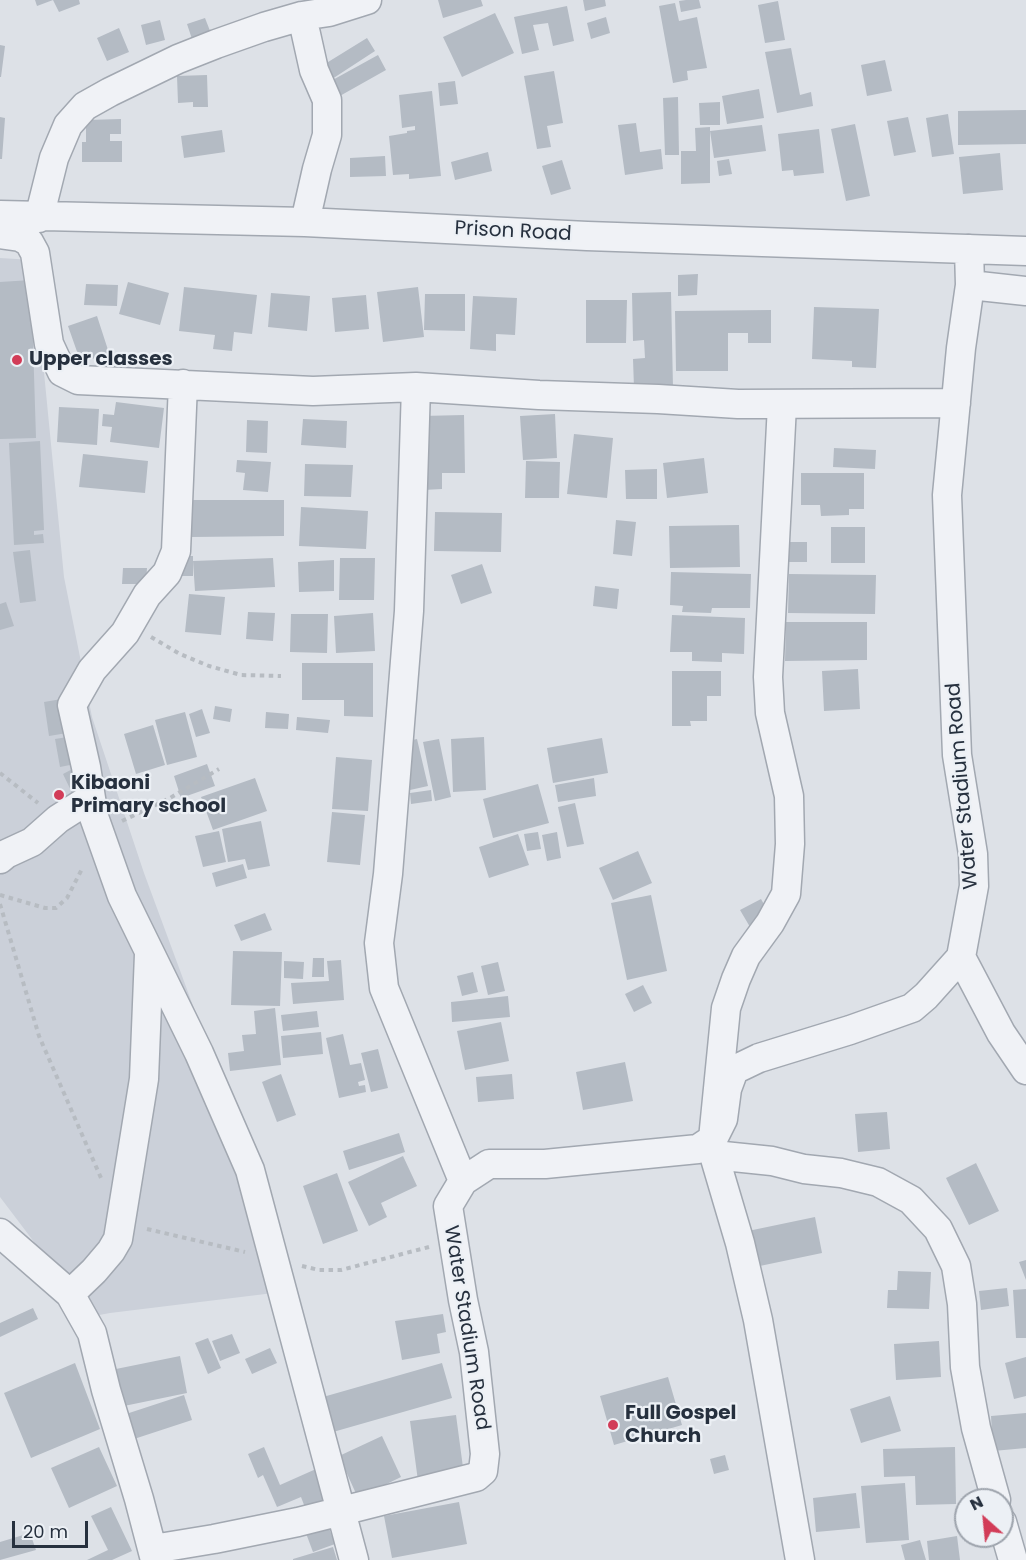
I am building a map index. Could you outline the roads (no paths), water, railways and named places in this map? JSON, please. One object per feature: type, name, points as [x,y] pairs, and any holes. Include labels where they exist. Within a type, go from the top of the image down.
[{"type":"street","points":[[39,218],[54,158],[68,125],[85,106],[178,59],[264,27],[302,16],[329,12],[367,0]]},
{"type":"street","points":[[302,16],[315,70],[327,100],[327,135],[316,169],[305,222]]},
{"type":"street","name":"Prison Road","points":[[0,215],[39,218],[305,222],[587,236],[1026,251]]},
{"type":"street","points":[[0,234],[20,237],[29,242],[35,254],[49,344],[62,372],[78,380],[313,391],[416,387],[738,405],[956,403]]},
{"type":"street","name":"Water Stadium Road","points":[[961,957],[974,885],[973,854],[957,755],[947,495],[964,320],[970,285],[969,249]]},
{"type":"street","points":[[970,285],[1026,291]]},
{"type":"street","points":[[183,384],[176,551],[167,573],[147,595],[125,633],[92,670],[72,705],[91,798],[98,857],[123,896],[149,949],[199,1053],[250,1170],[354,1560]]},
{"type":"street","points":[[416,387],[409,611],[388,874],[379,943],[384,988],[463,1181]]},
{"type":"street","points":[[782,405],[768,676],[770,713],[789,796],[790,844],[786,894],[770,923],[746,956],[726,1008],[714,1147],[758,1320],[800,1560]]},
{"type":"street","points":[[0,859],[32,842],[58,819],[91,798]]},
{"type":"street","points":[[70,1294],[94,1271],[118,1239],[144,1079],[149,949]]},
{"type":"street","points":[[714,1147],[723,1119],[727,1089],[734,1070],[759,1058],[912,1008],[961,957],[1001,1033],[1026,1070]]},
{"type":"street","points":[[714,1147],[878,1182],[911,1200],[939,1229],[956,1266],[962,1304],[967,1377],[976,1428],[993,1488]]},
{"type":"street","name":"Water Stadium Road","points":[[154,1554],[341,1512],[376,1501],[476,1477],[483,1471],[485,1454],[474,1352],[448,1206],[463,1181],[489,1164],[545,1164],[714,1147]]},
{"type":"street","points":[[0,1233],[70,1294],[92,1333],[106,1390],[154,1554]]},
{"type":"place","name":"Upper classes","points":[[17,360]]},
{"type":"place","name":"Kibaoni Primary school","points":[[59,795]]},
{"type":"place","name":"Full Gospel Church","points":[[613,1425]]}]
